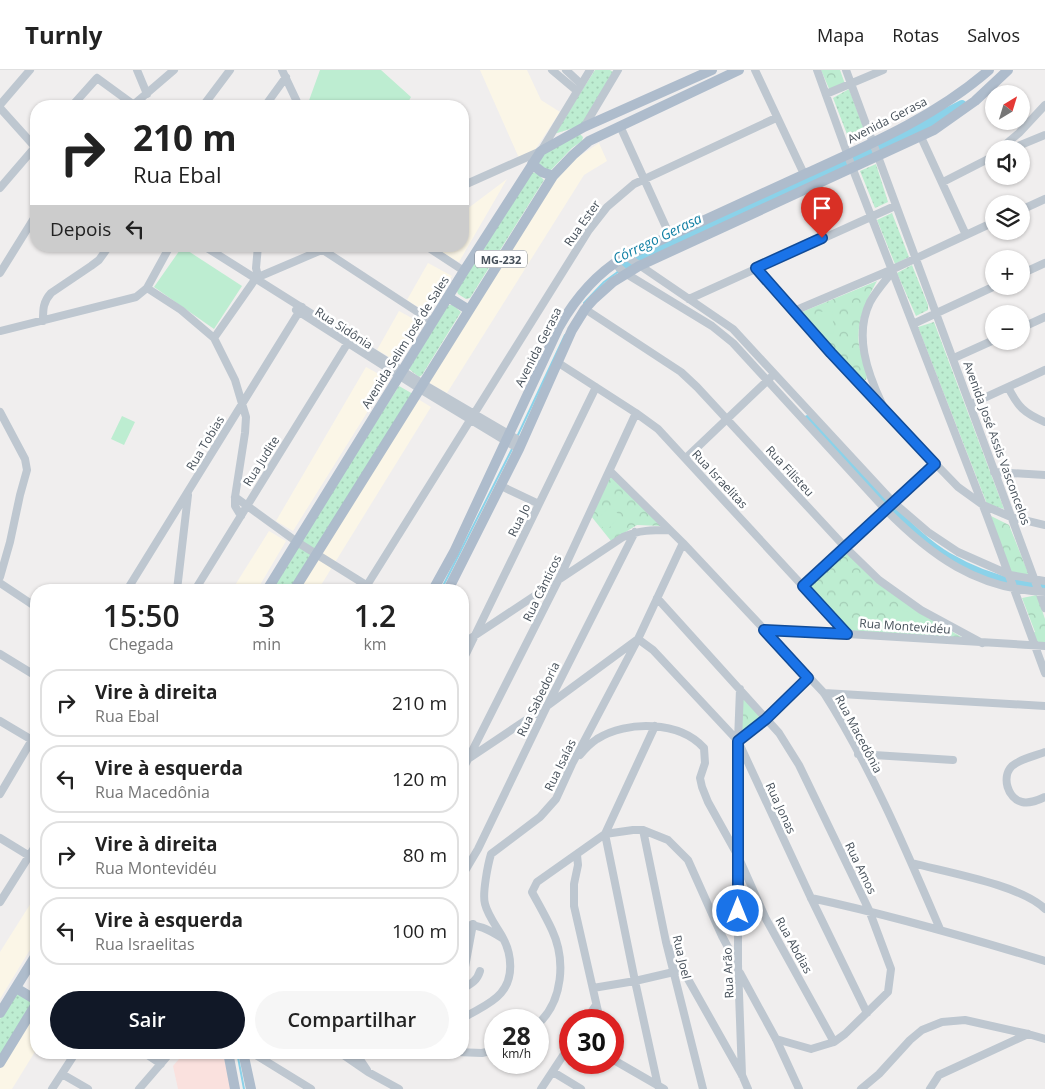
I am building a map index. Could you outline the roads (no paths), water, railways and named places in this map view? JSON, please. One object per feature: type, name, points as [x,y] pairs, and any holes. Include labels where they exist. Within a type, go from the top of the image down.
[{"type":"main road","name":"MG-232","points":[[584,127],[712,70]]},
{"type":"main road","name":"MG-232","points":[[298,584],[553,176],[589,141],[739,70]]},
{"type":"main road","name":"Avenida Gerasa","points":[[436,584],[557,362],[572,330],[585,309],[627,266],[874,149],[971,86],[988,70]]},
{"type":"main road","name":"Avenida Gerasa","points":[[874,149],[921,137],[950,120],[975,101],[1008,70]]},
{"type":"main road","points":[[653,97],[658,108]]},
{"type":"main road","points":[[584,127],[589,141]]},
{"type":"main road","name":"Avenida Selim José de Sales","points":[[270,584],[464,270],[532,164],[541,151],[584,127]]},
{"type":"main road","name":"Avenida Gerasa","points":[[451,584],[501,486],[514,442],[565,316],[580,296],[670,236],[804,174],[850,160]]},
{"type":"main road","points":[[532,164],[542,172],[553,176]]},
{"type":"main road","points":[[448,297],[469,310]]},
{"type":"main road","points":[[0,1013],[30,965]]},
{"type":"main road","points":[[16,988],[30,998]]},
{"type":"main road","points":[[0,1063],[30,1012]]},
{"type":"main road","points":[[229,1059],[235,1089]]},
{"type":"main road","points":[[244,1059],[252,1089]]},
{"type":"street","points":[[0,105],[30,70]]},
{"type":"street","points":[[137,70],[147,94]]},
{"type":"street","points":[[140,100],[174,70]]},
{"type":"street","points":[[208,100],[230,70]]},
{"type":"street","points":[[552,70],[579,87]]},
{"type":"street","points":[[566,70],[579,87]]},
{"type":"street","points":[[469,183],[541,151],[590,70]]},
{"type":"street","points":[[584,127],[618,70]]},
{"type":"street","points":[[755,70],[804,174]]},
{"type":"street","points":[[817,70],[1045,673]]},
{"type":"street","name":"Avenida José Assis Vasconcelos","points":[[846,70],[895,206],[954,358],[994,472],[1039,587],[1045,608]]},
{"type":"street","points":[[826,94],[884,70]]},
{"type":"street","points":[[76,100],[96,74],[126,100]]},
{"type":"street","points":[[269,100],[284,74]]},
{"type":"street","points":[[284,74],[296,100]]},
{"type":"street","points":[[1011,140],[1045,105]]},
{"type":"street","points":[[0,108],[30,140]]},
{"type":"street","name":"Rua Ester","points":[[368,584],[589,230],[606,206],[634,184],[776,118]]},
{"type":"street","points":[[620,126],[670,236]]},
{"type":"street","points":[[1030,141],[1045,134]]},
{"type":"street","points":[[921,137],[966,235]]},
{"type":"street","points":[[0,188],[30,154]]},
{"type":"street","points":[[943,182],[985,160]]},
{"type":"street","points":[[1030,206],[1045,199]]},
{"type":"street","points":[[689,298],[895,206]]},
{"type":"street","points":[[0,273],[30,225]]},
{"type":"street","points":[[794,311],[893,270],[985,226]]},
{"type":"street","points":[[43,321],[45,300],[51,293],[95,263],[104,252]]},
{"type":"street","points":[[0,331],[136,297],[147,288],[167,252]]},
{"type":"street","name":"Rua Sidônia","points":[[214,252],[421,387],[514,442]]},
{"type":"street","points":[[214,338],[255,278],[257,252]]},
{"type":"street","points":[[255,278],[318,252]]},
{"type":"street","points":[[326,252],[433,322]]},
{"type":"street","points":[[436,252],[464,270]]},
{"type":"street","points":[[1030,270],[1045,263]]},
{"type":"street","points":[[627,266],[689,298],[733,329],[771,377],[889,506],[917,541],[947,562],[978,578],[1039,587]]},
{"type":"street","points":[[627,266],[712,326],[771,377]]},
{"type":"street","points":[[756,268],[886,412],[958,487],[983,505],[1011,517],[1045,525]]},
{"type":"street","points":[[886,412],[872,384],[864,356],[863,326],[870,302],[893,270]]},
{"type":"street","points":[[147,288],[181,310],[214,338],[235,380],[246,417],[234,497],[235,506],[241,516]]},
{"type":"street","points":[[913,324],[985,291]]},
{"type":"street","name":"Rua Filisteu","points":[[585,309],[681,372],[727,418],[845,547],[879,580],[921,610],[982,643]]},
{"type":"street","name":"Rua Tobias","points":[[131,584],[300,310]]},
{"type":"street","points":[[1030,324],[1045,317]]},
{"type":"street","name":"Rua Judite","points":[[199,584],[349,341]]},
{"type":"street","points":[[954,358],[985,344]]},
{"type":"street","name":"Rua Israelitas","points":[[557,362],[658,429],[847,634]]},
{"type":"street","points":[[970,404],[1045,370]]},
{"type":"street","points":[[686,458],[771,377]]},
{"type":"street","points":[[864,387],[872,384]]},
{"type":"street","name":"Rua Jo","points":[[469,648],[596,387]]},
{"type":"street","points":[[1008,387],[1016,403],[1023,410],[1045,422]]},
{"type":"street","points":[[0,412],[24,459],[26,470],[0,577]]},
{"type":"street","name":"Rua Cânticos","points":[[469,753],[560,578],[636,413]]},
{"type":"street","points":[[803,586],[935,464]]},
{"type":"street","name":"Rua Macedônia","points":[[610,471],[683,543],[824,693],[842,722],[912,863],[940,929]]},
{"type":"street","points":[[994,472],[1045,475]]},
{"type":"street","points":[[501,486],[539,504]]},
{"type":"street","points":[[177,584],[188,492]]},
{"type":"street","points":[[234,497],[359,584]]},
{"type":"street","points":[[889,506],[944,544],[1011,582],[1039,587]]},
{"type":"street","points":[[469,640],[623,537],[635,532],[670,530]]},
{"type":"street","name":"Rua Sabedoria","points":[[469,864],[635,532]]},
{"type":"street","name":"Rua Isaías","points":[[491,854],[540,817],[556,800],[572,764],[638,639],[683,543]]},
{"type":"street","points":[[1039,587],[1045,581]]},
{"type":"street","points":[[0,583],[30,603]]},
{"type":"street","name":"Rua Amos","points":[[657,598],[779,733],[799,765],[869,910],[891,969],[888,992],[834,1042],[811,1049],[776,1039]]},
{"type":"street","name":"Rua Montevidéu","points":[[764,630],[1045,646]]},
{"type":"street","points":[[469,758],[547,706],[638,639]]},
{"type":"street","name":"Rua Jonas","points":[[638,639],[653,650],[738,741],[867,1013]]},
{"type":"street","points":[[0,654],[30,672]]},
{"type":"street","points":[[738,741],[766,719],[808,678]]},
{"type":"street","name":"Rua Arão","points":[[740,689],[738,741],[738,968],[742,1075]]},
{"type":"street","points":[[824,693],[1045,706]]},
{"type":"street","points":[[0,721],[30,735]]},
{"type":"street","name":"Rua Abdias","points":[[572,764],[597,739],[608,734],[640,726],[655,726],[686,735],[704,748],[705,763],[700,778],[708,802],[738,856],[766,919],[834,1042]]},
{"type":"street","points":[[549,1010],[558,994],[560,962],[553,931],[532,892],[538,882],[605,834],[655,726]]},
{"type":"street","points":[[0,794],[30,744]]},
{"type":"street","points":[[1045,752],[1012,766],[1007,773],[1006,780],[1008,790],[1020,802],[1028,803],[1045,798]]},
{"type":"street","points":[[858,754],[953,760]]},
{"type":"street","points":[[605,834],[643,830],[668,840],[688,860],[722,936],[776,1039],[799,1089]]},
{"type":"street","name":"Rua Joel","points":[[643,830],[666,942],[703,1089]]},
{"type":"street","points":[[605,834],[634,981],[661,1087]]},
{"type":"street","points":[[0,838],[30,855]]},
{"type":"street","points":[[469,1012],[493,1000],[508,985],[510,974],[510,962],[504,939],[495,926],[484,903],[486,875],[491,854],[478,849]]},
{"type":"street","points":[[577,855],[578,864],[574,884],[574,906],[597,1009]]},
{"type":"street","points":[[0,902],[30,861]]},
{"type":"street","points":[[912,863],[1006,888],[1031,899],[1045,909]]},
{"type":"street","points":[[811,898],[869,910],[940,929],[1045,961]]},
{"type":"street","points":[[469,925],[473,924],[488,929],[504,939]]},
{"type":"street","points":[[469,945],[473,924]]},
{"type":"street","points":[[666,942],[683,969],[748,1089]]},
{"type":"street","points":[[593,988],[634,981],[683,969]]},
{"type":"street","points":[[469,986],[478,978],[480,971]]},
{"type":"street","points":[[593,1009],[596,1004]]},
{"type":"street","points":[[861,1089],[879,1074],[910,1040],[922,1030],[942,1022],[964,1020],[1045,1039]]},
{"type":"street","points":[[930,1089],[939,1075],[1028,1034]]},
{"type":"street","points":[[469,1053],[484,1053]]},
{"type":"street","points":[[52,1089],[72,1059]]},
{"type":"street","points":[[154,1059],[161,1064]]},
{"type":"street","points":[[139,1089],[165,1059]]},
{"type":"street","points":[[262,1059],[311,1089]]},
{"type":"street","points":[[349,1059],[399,1089]]},
{"type":"street","points":[[360,1059],[368,1072]]},
{"type":"street","points":[[541,1089],[559,1062]]},
{"type":"street","points":[[624,1065],[661,1087]]},
{"type":"street","points":[[553,1072],[581,1089]]},
{"type":"street","points":[[62,1074],[88,1089]]},
{"type":"street","points":[[870,1089],[879,1074]]},
{"type":"waterway","name":"Córrego Gerasa","points":[[621,269],[886,144],[962,105]]},
{"type":"waterway","name":"Córrego Gerasa","points":[[584,303],[604,282],[619,271]]},
{"type":"waterway","name":"Córrego Gerasa","points":[[517,437],[565,335]]},
{"type":"waterway","points":[[808,420],[889,507],[916,534],[939,552],[970,569],[994,578],[1007,582],[1045,587]]},
{"type":"waterway","name":"Córrego Gerasa","points":[[444,584],[512,449]]},
{"type":"waterway","name":"Córrego Gerasa","points":[[238,1059],[244,1089]]}]
